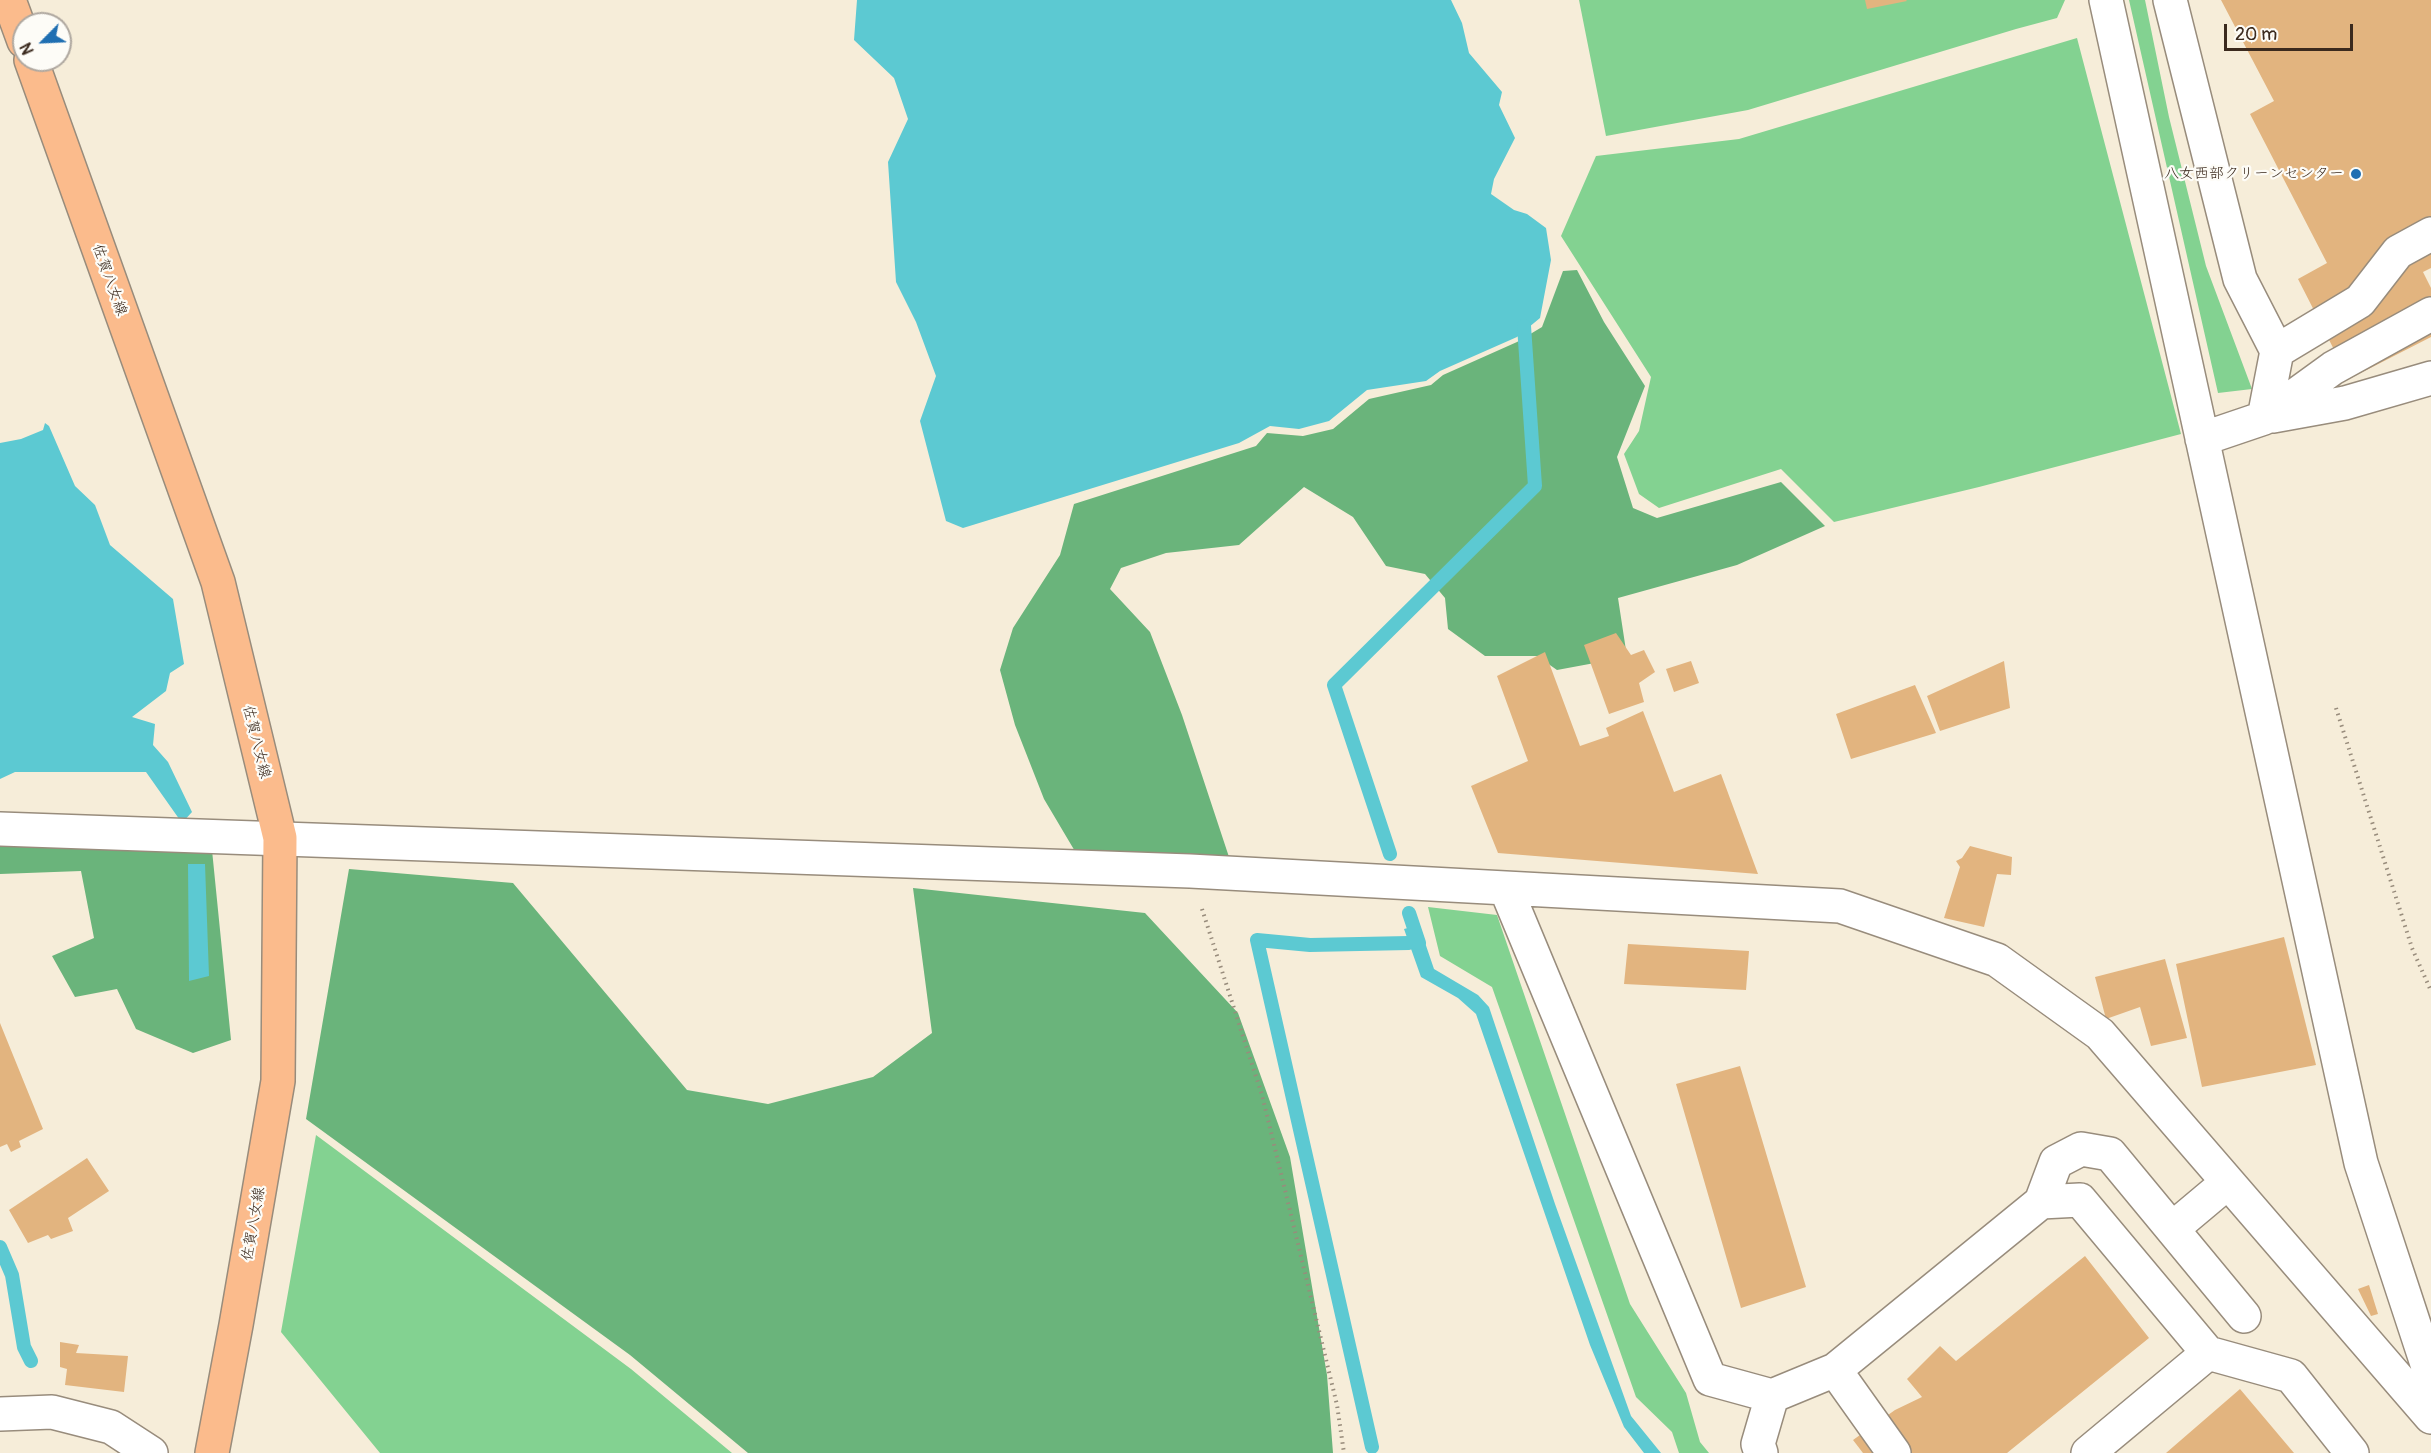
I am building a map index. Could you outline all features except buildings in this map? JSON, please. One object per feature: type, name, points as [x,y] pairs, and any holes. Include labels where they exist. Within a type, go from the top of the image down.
[{"type":"main road","name":"佐賀八女線","points":[[35,72],[218,582],[279,838],[278,1081],[212,1453]]},
{"type":"street","points":[[2106,0],[2361,1163],[2431,1376]]},
{"type":"street","points":[[2170,0],[2240,279],[2277,351],[2264,418]]},
{"type":"street","points":[[2277,351],[2360,301],[2398,252],[2431,234]]},
{"type":"street","points":[[2264,418],[2333,368],[2431,314]]},
{"type":"street","points":[[2202,440],[2264,418],[2345,403],[2431,378]]},
{"type":"street","points":[[0,829],[1190,872],[1840,906],[1997,960],[2100,1034],[2431,1417]]},
{"type":"street","points":[[1506,889],[1710,1379],[1772,1396],[1835,1370],[2042,1202],[2056,1162],[2081,1149],[2110,1154],[2244,1316]]},
{"type":"street","points":[[2172,1229],[2228,1182]]},
{"type":"street","points":[[2042,1202],[2080,1200],[2208,1353],[2291,1376],[2352,1453]]},
{"type":"street","points":[[2088,1453],[2208,1353]]},
{"type":"street","points":[[1835,1370],[1894,1453]]},
{"type":"street","points":[[1761,1453],[1758,1444],[1772,1396]]},
{"type":"street","points":[[0,1414],[52,1412],[92,1422],[111,1427],[152,1453]]},
{"type":"path","points":[[2336,708],[2412,948],[2431,991]]},
{"type":"path","points":[[1190,872],[1262,1095],[1337,1405],[1344,1453]]},
{"type":"green space","points":[[1579,0],[2065,0],[2057,18],[1748,110],[1606,136]]},
{"type":"green space","points":[[2129,0],[2145,0],[2169,117],[2206,266],[2252,389],[2218,393]]},
{"type":"green space","points":[[2077,38],[2181,434],[1834,522],[1781,469],[1659,508],[1639,494],[1624,454],[1639,431],[1651,377],[1561,236],[1596,156],[1739,139]]},
{"type":"green space","points":[[1577,270],[1604,322],[1645,386],[1617,457],[1633,508],[1657,518],[1781,482],[1825,526],[1737,565],[1618,598],[1627,657],[1557,670],[1537,656],[1485,656],[1448,629],[1445,598],[1425,574],[1386,566],[1353,517],[1304,487],[1239,545],[1166,553],[1121,568],[1110,589],[1150,632],[1182,715],[1229,857],[1076,853],[1044,799],[1015,725],[1000,670],[1013,628],[1060,555],[1074,504],[1256,446],[1267,433],[1303,436],[1333,429],[1369,399],[1431,385],[1443,375],[1517,342],[1542,327],[1563,271]]},
{"type":"green space","points":[[0,843],[212,850],[231,1040],[193,1053],[136,1029],[117,989],[75,997],[52,956],[94,938],[81,871],[0,874]]},
{"type":"green space","points":[[349,869],[513,883],[687,1090],[768,1104],[873,1077],[932,1033],[913,888],[1145,913],[1238,1013],[1290,1157],[1327,1375],[1333,1453],[748,1453],[630,1355],[306,1119]]},
{"type":"green space","points":[[1428,907],[1497,915],[1630,1304],[1686,1393],[1700,1442],[1709,1453],[1679,1453],[1672,1432],[1636,1397],[1492,987],[1440,956]]},
{"type":"green space","points":[[316,1135],[631,1369],[732,1453],[380,1453],[281,1332]]},
{"type":"water","points":[[857,0],[1451,0],[1462,23],[1469,53],[1502,92],[1499,105],[1515,138],[1494,179],[1491,194],[1514,210],[1527,214],[1546,228],[1551,260],[1540,318],[1517,337],[1440,371],[1426,381],[1367,390],[1329,421],[1299,429],[1270,426],[1239,443],[963,528],[946,521],[920,421],[936,376],[916,322],[896,282],[888,162],[908,119],[894,78],[854,40]]},
{"type":"water","points":[[45,423],[49,426],[75,486],[95,505],[110,545],[173,599],[184,664],[170,673],[166,691],[132,717],[155,724],[153,745],[168,762],[192,812],[182,823],[146,772],[15,772],[0,779],[0,443],[21,439],[43,430]]},
{"type":"water","points":[[188,864],[205,864],[209,976],[189,981]]},
{"type":"water","points":[[1419,925],[1434,969],[1478,995],[1489,1007],[1555,1204],[1631,1416],[1661,1453],[1644,1453],[1624,1427],[1590,1345],[1476,1014],[1458,998],[1421,977],[1404,929]]},
{"type":"waterway","points":[[1390,854],[1334,685],[1535,486],[1524,326]]},
{"type":"waterway","points":[[1409,913],[1419,943]]},
{"type":"waterway","points":[[1372,1447],[1257,940],[1310,945],[1409,943]]},
{"type":"waterway","points":[[0,1247],[12,1275],[24,1347],[31,1361]]},
{"type":"place","name":"八女西部クリーンセンター","points":[[2356,174]]}]
